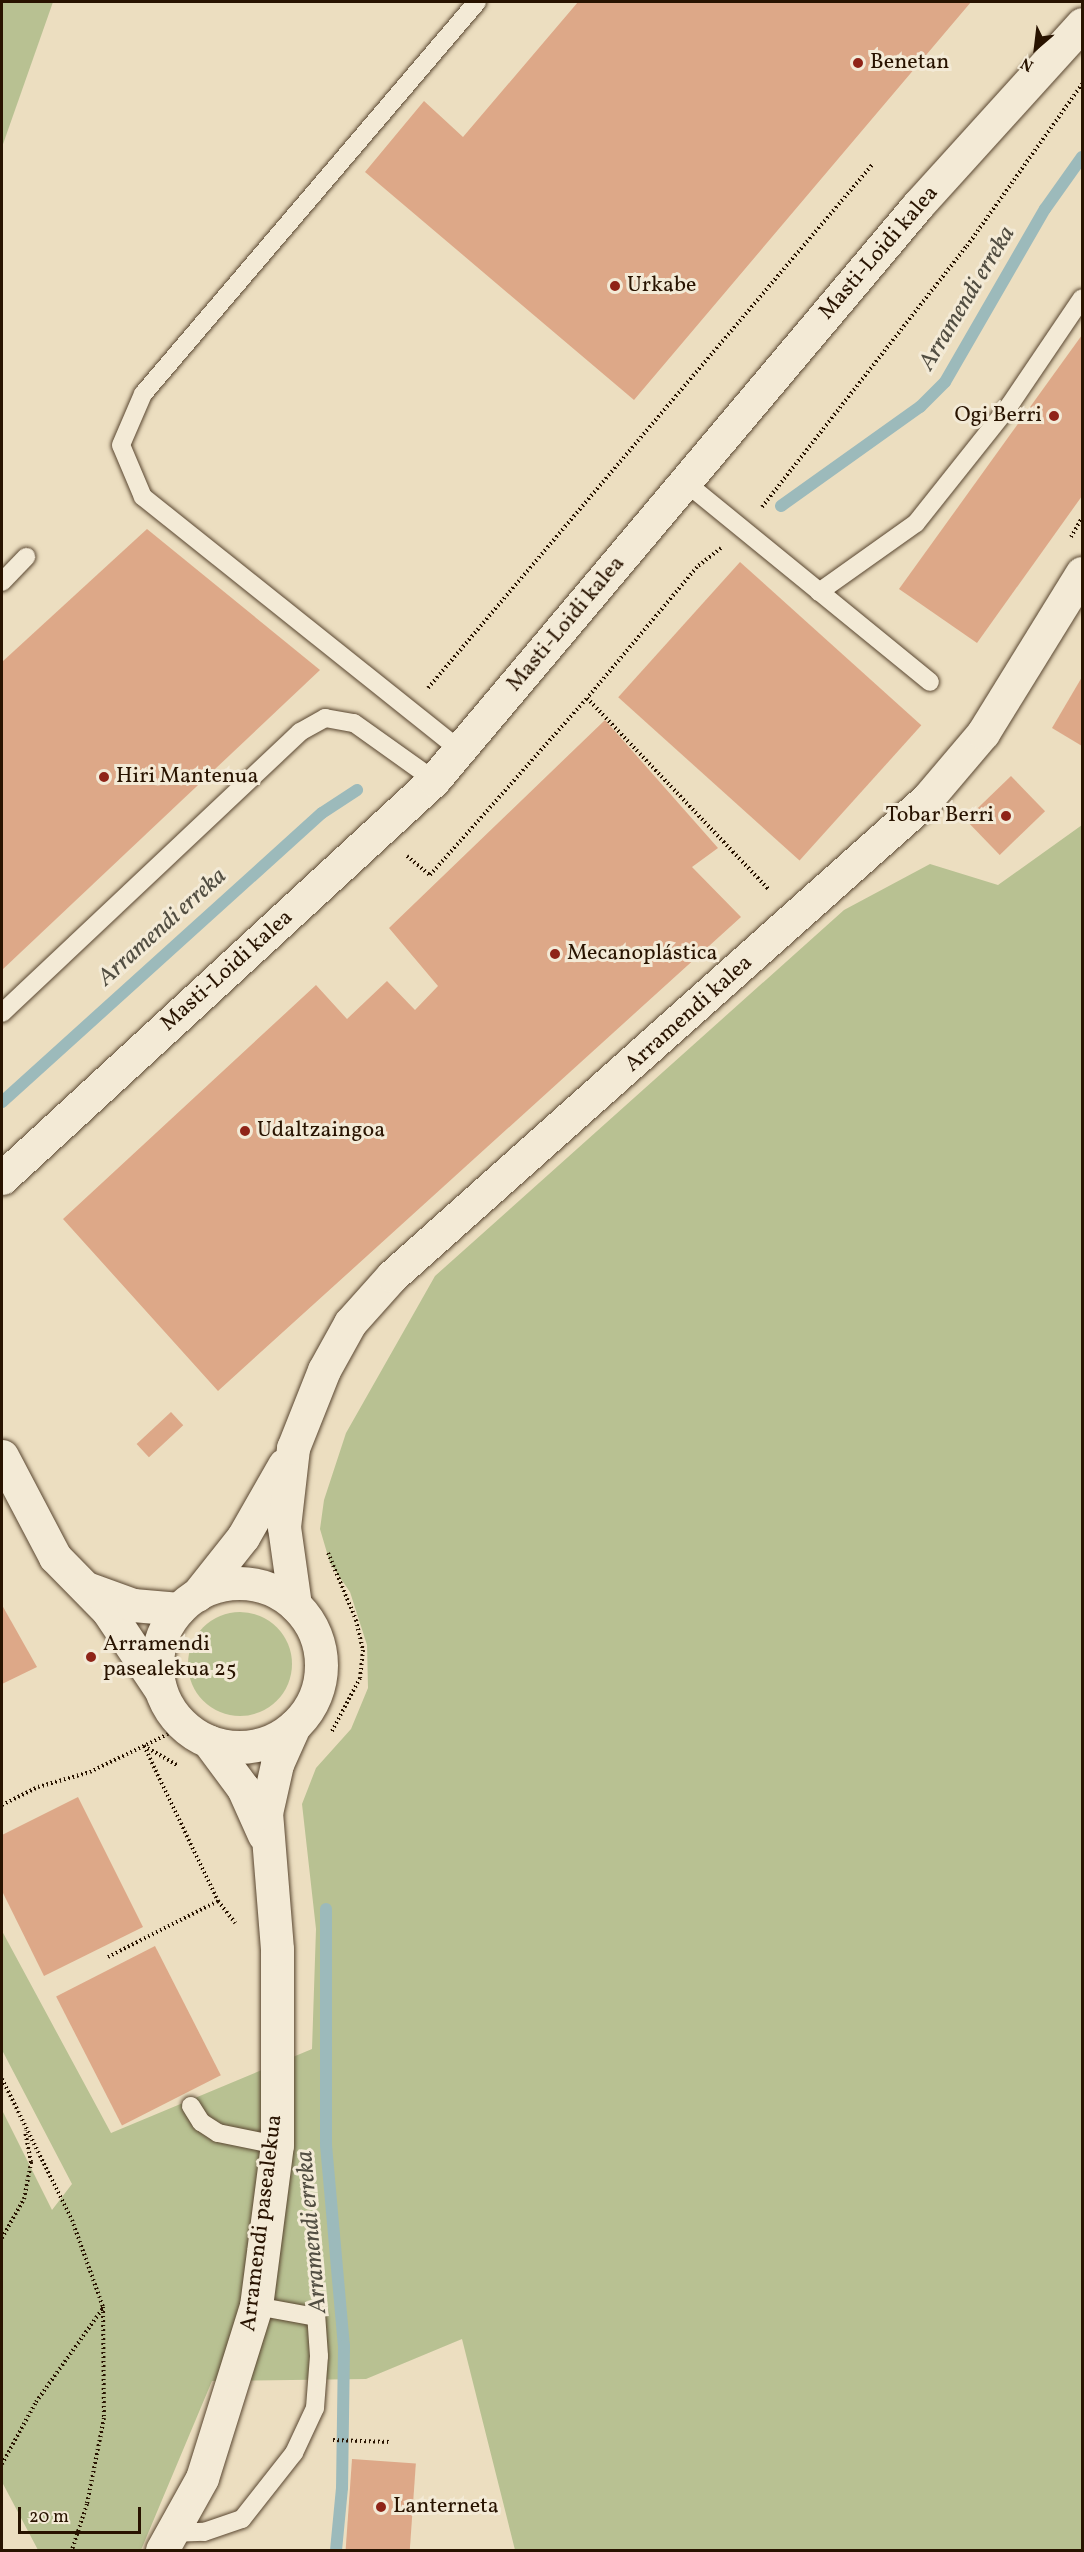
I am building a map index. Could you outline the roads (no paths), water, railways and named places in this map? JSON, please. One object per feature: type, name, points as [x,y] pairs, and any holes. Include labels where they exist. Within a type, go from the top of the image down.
[{"type":"street","name":"Masti-Loidi kalea","points":[[2,1178],[434,780],[918,205],[1083,24]]},
{"type":"street","name":"Arramendi kalea","points":[[188,1602],[243,1537],[293,1448],[324,1370],[369,1299],[927,799],[983,733],[1083,573]]},
{"type":"street","name":"Arramendi kalea","points":[[293,1448],[284,1527],[295,1605]]},
{"type":"street","points":[[2,1456],[46,1544],[64,1569],[88,1589],[133,1643],[160,1689],[196,1733],[255,1746],[294,1726],[316,1694],[321,1661],[310,1624],[295,1605],[275,1591],[243,1583],[188,1602],[133,1605],[88,1589]]},
{"type":"street","points":[[160,1689],[159,1647],[188,1602]]},
{"type":"street","name":"Arramendi pasealekua","points":[[166,2542],[202,2478],[256,2306],[277,2145],[277,1949],[266,1843],[271,1782],[294,1726]]},
{"type":"street","name":"Arramendi pasealekua","points":[[196,1733],[243,1788],[266,1843]]},
{"type":"lane","points":[[460,750],[143,496],[122,445],[143,394],[477,2]]},
{"type":"lane","points":[[819,592],[916,523],[1009,406],[1083,298]]},
{"type":"lane","points":[[684,482],[930,682]]},
{"type":"lane","points":[[2,582],[26,557]]},
{"type":"lane","points":[[2,1013],[300,732],[325,718],[354,723],[434,780]]},
{"type":"lane","points":[[191,2106],[201,2122],[219,2133],[277,2145]]},
{"type":"lane","points":[[166,2542],[242,2519],[294,2453],[315,2408],[319,2356],[316,2317],[256,2306]]},
{"type":"waterway","name":"Arramendi erreka","points":[[781,506],[920,407],[945,382],[1045,209],[1082,157]]},
{"type":"waterway","name":"Arramendi erreka","points":[[2,1102],[322,813],[357,790]]},
{"type":"waterway","name":"Arramendi erreka","points":[[326,1909],[326,2145],[344,2346],[342,2488],[336,2550]]},
{"type":"place","name":"Benetan","points":[[858,63]]},
{"type":"place","name":"Urkabe","points":[[615,286]]},
{"type":"place","name":"Ogi Berri","points":[[1054,416]]},
{"type":"place","name":"Hiri Mantenua","points":[[104,777]]},
{"type":"place","name":"Tobar Berri","points":[[1006,816]]},
{"type":"place","name":"Mecanoplástica","points":[[555,954]]},
{"type":"place","name":"Udaltzaingoa","points":[[245,1131]]},
{"type":"place","name":"Arramendi pasealekua 25","points":[[91,1657]]},
{"type":"place","name":"Lanterneta","points":[[381,2507]]}]
